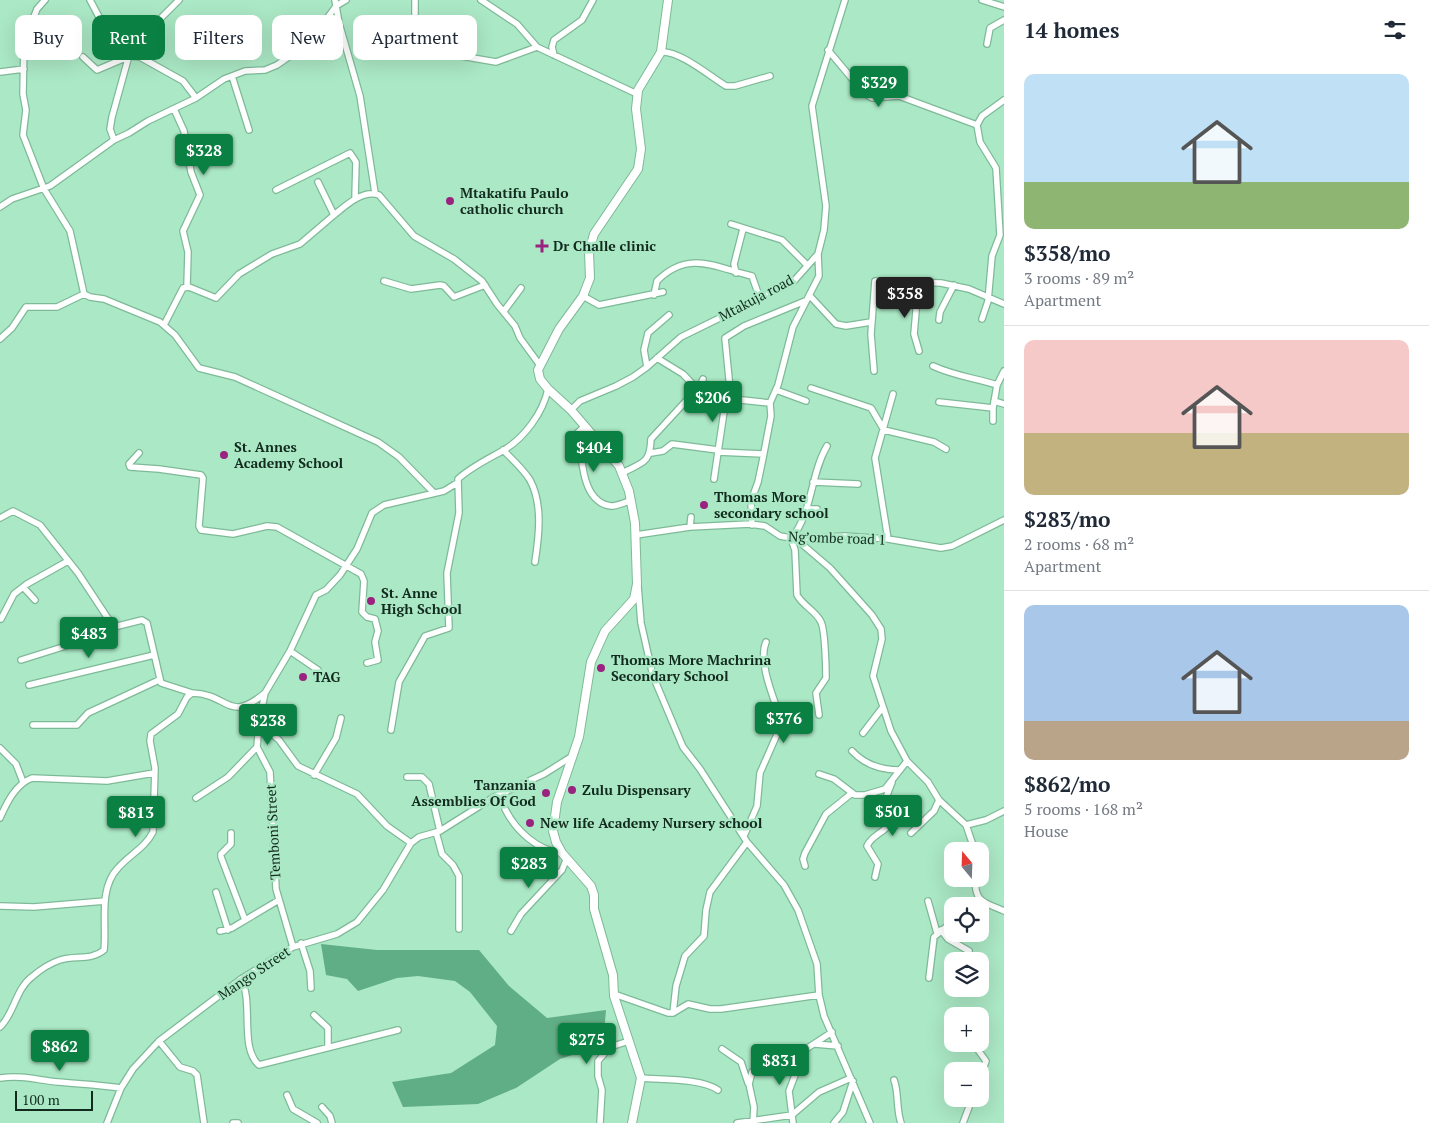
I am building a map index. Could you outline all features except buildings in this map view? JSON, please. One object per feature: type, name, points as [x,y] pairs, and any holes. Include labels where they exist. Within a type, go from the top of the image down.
[{"type":"street","points":[[45,0],[37,9],[24,42],[23,94],[26,110],[24,135],[44,189],[70,231],[84,294]]},
{"type":"street","points":[[90,0],[98,15]]},
{"type":"street","points":[[164,15],[179,0]]},
{"type":"street","points":[[0,207],[12,199],[44,189],[114,140],[196,98],[224,79],[245,71],[265,70],[277,65],[309,43],[336,3],[346,0]]},
{"type":"street","points":[[415,0],[415,21],[424,33],[428,48],[432,51],[496,62],[537,47]]},
{"type":"street","points":[[481,0],[516,24],[537,47],[637,94]]},
{"type":"street","points":[[554,55],[552,47],[554,40],[582,20],[592,0]]},
{"type":"street","points":[[539,364],[559,329],[583,296],[590,278],[589,252],[592,238],[604,217],[638,169],[641,149],[638,88],[661,52],[668,0]]},
{"type":"street","points":[[752,525],[750,501],[758,482],[771,416],[770,403],[776,390],[793,327],[819,276],[818,254],[824,230],[826,206],[812,106],[845,0]]},
{"type":"street","points":[[982,0],[1004,6]]},
{"type":"street","points":[[336,3],[348,57],[356,76],[375,193],[396,213],[414,236],[454,259],[479,277],[539,364],[540,379],[571,410],[619,466],[631,501],[636,536],[641,622],[653,676],[683,747],[747,842],[784,885],[798,910],[817,964],[819,995],[832,1032],[870,1123]]},
{"type":"street","points":[[987,44],[990,28],[1004,20]]},
{"type":"street","points":[[828,50],[864,93],[872,98],[899,96],[978,125]]},
{"type":"street","points":[[661,52],[668,52],[679,57],[726,86],[735,86],[770,76]]},
{"type":"street","points":[[83,58],[98,70],[119,60]]},
{"type":"street","points":[[114,140],[110,129],[113,111],[124,68],[128,60]]},
{"type":"street","points":[[149,60],[179,78],[188,86],[196,98]]},
{"type":"street","points":[[0,72],[24,69]]},
{"type":"street","points":[[232,76],[249,130]]},
{"type":"street","points":[[892,77],[899,96]]},
{"type":"street","points":[[982,319],[988,296],[992,256],[1000,235],[1000,217],[996,168],[980,142],[978,125],[982,116],[1004,100]]},
{"type":"street","points":[[174,109],[184,131],[191,172],[200,194],[183,231],[189,256],[187,287]]},
{"type":"street","points":[[276,190],[350,153],[356,162],[355,198]]},
{"type":"street","points":[[318,182],[334,215]]},
{"type":"street","points":[[187,287],[216,298],[239,274],[272,254],[300,244],[355,198],[375,193]]},
{"type":"street","points":[[731,224],[782,240],[807,265]]},
{"type":"street","points":[[736,273],[734,264],[743,229]]},
{"type":"street","name":"Mtakuja road","points":[[571,410],[580,401],[616,386],[647,367],[680,338],[793,282],[818,254]]},
{"type":"street","points":[[654,294],[657,282],[673,268],[713,263],[754,278],[760,299]]},
{"type":"street","points":[[384,280],[411,288],[440,285],[444,286],[454,297],[485,284]]},
{"type":"street","points":[[874,371],[871,322],[875,281],[941,283],[988,296],[1004,304]]},
{"type":"street","points":[[914,283],[916,311],[914,334],[919,351]]},
{"type":"street","points":[[939,320],[940,312],[954,286]]},
{"type":"street","points":[[164,325],[180,292],[187,287]]},
{"type":"street","points":[[504,311],[521,288]]},
{"type":"street","points":[[583,296],[599,305],[610,301],[663,292]]},
{"type":"street","points":[[84,294],[92,298],[102,298],[148,315],[164,325],[175,334],[199,368],[235,377],[378,442],[399,457],[434,494]]},
{"type":"street","points":[[0,339],[12,328],[26,306],[57,307],[84,294]]},
{"type":"street","points":[[810,296],[836,324],[846,326],[871,322]]},
{"type":"street","points":[[714,479],[728,398],[725,338],[744,326],[805,301]]},
{"type":"street","points":[[647,367],[644,350],[648,332],[670,315]]},
{"type":"street","points":[[658,358],[683,374],[698,393],[770,403]]},
{"type":"street","points":[[933,366],[956,376],[979,379],[997,385]]},
{"type":"street","points":[[993,421],[997,385],[1004,371]]},
{"type":"street","points":[[622,473],[649,458],[651,439],[685,402],[698,393],[703,379]]},
{"type":"street","points":[[811,388],[871,408],[884,430],[934,442],[946,449]]},
{"type":"street","points":[[196,798],[228,777],[257,747],[259,723],[265,693],[290,651],[316,595],[334,583],[357,550],[368,518],[377,509],[392,502],[444,492],[457,483],[462,476],[503,450],[528,429],[543,406],[548,389]]},
{"type":"street","points":[[776,390],[806,401]]},
{"type":"street","points":[[888,539],[876,458],[893,394]]},
{"type":"street","points":[[939,402],[1004,404]]},
{"type":"street","points":[[585,426],[573,437],[580,452],[581,466],[588,488],[599,499],[609,505],[631,501]]},
{"type":"street","points":[[651,453],[663,451],[672,444],[718,451],[763,454]]},
{"type":"street","points":[[819,715],[816,692],[826,678],[821,622],[815,614],[800,602],[797,595],[793,539],[807,509],[820,457],[828,446]]},
{"type":"street","points":[[503,450],[524,472],[535,493],[539,512],[535,562]]},
{"type":"street","points":[[139,453],[129,464],[130,467],[159,468],[201,475],[203,478],[200,530],[232,534],[268,526],[277,527],[347,565],[363,577],[362,612],[367,617],[375,619],[378,624],[378,638],[376,642],[379,658],[374,663],[367,663]]},
{"type":"street","points":[[813,482],[858,484]]},
{"type":"street","points":[[392,730],[398,682],[425,636],[449,628],[447,573],[459,513],[457,483]]},
{"type":"street","points":[[807,509],[817,508]]},
{"type":"street","points":[[0,518],[13,511],[40,525],[78,573],[111,623],[118,626]]},
{"type":"street","points":[[690,527],[691,517]]},
{"type":"street","name":"Ng’ombe road 1","points":[[636,536],[690,527],[752,525],[765,526],[780,536],[793,539],[844,536],[888,539],[941,548],[952,546],[1004,520]]},
{"type":"street","points":[[793,539],[830,568],[872,615],[881,629],[882,639],[873,676],[898,745],[907,761],[928,782],[939,800],[966,825],[972,842]]},
{"type":"street","points":[[1,619],[14,594],[68,561]]},
{"type":"street","points":[[632,1123],[641,1078],[614,994],[613,975],[594,909],[594,895],[591,886],[565,856],[556,842],[553,822],[571,757],[579,737],[592,662],[600,639],[634,599],[638,584]]},
{"type":"street","points":[[23,587],[35,600]]},
{"type":"street","points":[[21,660],[85,640],[118,626],[145,621],[148,625],[159,680],[167,686],[192,694],[205,694],[237,709],[246,706],[265,693]]},
{"type":"street","points":[[744,836],[757,806],[760,773],[782,723],[770,692],[763,653],[766,642]]},
{"type":"street","points":[[290,651],[318,670],[321,677]]},
{"type":"street","points":[[29,685],[154,655]]},
{"type":"street","points":[[33,725],[77,725],[88,713],[159,680]]},
{"type":"street","points":[[0,1028],[13,1010],[21,989],[33,975],[60,960],[91,957],[104,950],[105,901],[112,876],[118,868],[149,841],[153,832],[154,774],[151,734],[178,714],[187,697],[192,694]]},
{"type":"street","points":[[863,733],[884,707]]},
{"type":"street","points":[[314,775],[336,738],[341,718]]},
{"type":"street","points":[[259,723],[279,740],[298,766],[357,794],[383,823],[410,843],[438,832],[494,797],[544,774],[571,757]]},
{"type":"street","name":"Temboni Street","points":[[257,747],[270,772],[272,783],[274,877],[292,947]]},
{"type":"street","points":[[0,748],[16,764],[24,782]]},
{"type":"street","points":[[852,751],[862,760],[876,767],[900,770]]},
{"type":"street","points":[[875,877],[878,864],[867,846],[890,824],[884,803],[892,782],[907,761]]},
{"type":"street","points":[[0,818],[13,794],[24,782],[44,777],[81,781],[107,781],[154,774]]},
{"type":"street","points":[[820,774],[834,779],[852,794],[858,796],[880,792],[892,782]]},
{"type":"street","points":[[407,777],[422,777],[429,784],[442,854],[453,865],[459,876],[459,930]]},
{"type":"street","points":[[805,866],[804,855],[822,819],[852,794]]},
{"type":"street","points":[[911,833],[934,812],[939,800]]},
{"type":"street","points":[[505,809],[523,834],[550,852],[565,856]]},
{"type":"street","points":[[966,825],[986,820],[1004,810]]},
{"type":"street","points":[[231,833],[231,844],[221,854],[221,857],[245,920]]},
{"type":"street","points":[[673,1013],[674,995],[685,956],[704,936],[706,910],[710,892],[747,842]]},
{"type":"street","name":"Mango Street","points":[[107,1123],[120,1088],[132,1069],[160,1041],[241,979],[292,947],[337,934],[357,922],[383,890],[410,843]]},
{"type":"street","points":[[511,931],[521,914],[562,870],[565,856]]},
{"type":"street","points":[[216,892],[228,930]]},
{"type":"street","points":[[220,931],[228,930],[279,900]]},
{"type":"street","points":[[0,906],[34,908],[105,901]]},
{"type":"street","points":[[928,901],[939,932],[969,951]]},
{"type":"street","points":[[989,907],[1004,912]]},
{"type":"street","points":[[929,978],[932,948],[939,932],[944,928]]},
{"type":"street","points":[[301,943],[310,970],[311,988]]},
{"type":"street","points":[[241,979],[247,1002],[248,1037],[255,1061],[259,1065],[328,1046],[380,1036],[398,1030]]},
{"type":"street","points":[[614,994],[661,1011],[673,1013],[688,1004],[716,1009],[778,1003],[819,995]]},
{"type":"street","points":[[314,1015],[328,1028],[328,1046]]},
{"type":"street","points":[[749,1084],[752,1072],[756,1068],[793,1055],[815,1044],[832,1032]]},
{"type":"street","points":[[160,1041],[180,1068],[193,1071],[198,1075],[204,1123]]},
{"type":"street","points":[[600,1123],[602,1090],[598,1076],[598,1061],[610,1048],[629,1041]]},
{"type":"street","points":[[815,1044],[838,1046]]},
{"type":"street","points":[[722,1049],[741,1062],[749,1084],[754,1107],[753,1121]]},
{"type":"street","points":[[793,1055],[797,1070],[789,1091],[793,1123]]},
{"type":"street","points":[[0,1078],[35,1077],[57,1082],[78,1082],[120,1088]]},
{"type":"street","points":[[641,1078],[691,1082],[714,1086],[718,1090]]},
{"type":"street","points":[[738,1123],[792,1115],[819,1092],[852,1079]]},
{"type":"street","points":[[834,1123],[843,1112],[852,1079]]},
{"type":"street","points":[[894,1080],[897,1088],[896,1105],[901,1123]]},
{"type":"street","points":[[287,1094],[293,1109],[317,1123]]},
{"type":"street","points":[[322,1107],[330,1116],[332,1123]]},
{"type":"street","points":[[963,1123],[969,1107]]},
{"type":"shaded area","points":[[321,944],[377,950],[479,950],[509,986],[547,1018],[606,1010],[603,1045],[560,1059],[516,1088],[478,1104],[403,1107],[392,1082],[451,1073],[495,1045],[497,1026],[470,992],[455,981],[418,976],[397,978],[358,991],[347,979],[326,975]]},
{"type":"waterway","points":[[654,56],[658,49]]},
{"type":"place","name":"Mtakatifu Paulo catholic church","points":[[450,201]]},
{"type":"place","name":"Dr Challe clinic","points":[[542,246]]},
{"type":"place","name":"St. Annes Academy School","points":[[224,455]]},
{"type":"place","name":"Thomas More secondary school","points":[[704,505]]},
{"type":"place","name":"St. Anne High School","points":[[371,601]]},
{"type":"place","name":"Thomas More Machrina Secondary School","points":[[601,668]]},
{"type":"place","name":"TAG","points":[[303,677]]},
{"type":"place","name":"Zulu Dispensary","points":[[572,790]]},
{"type":"place","name":"Tanzania Assemblies Of God","points":[[546,793]]},
{"type":"place","name":"New life Academy Nursery school","points":[[530,823]]}]
